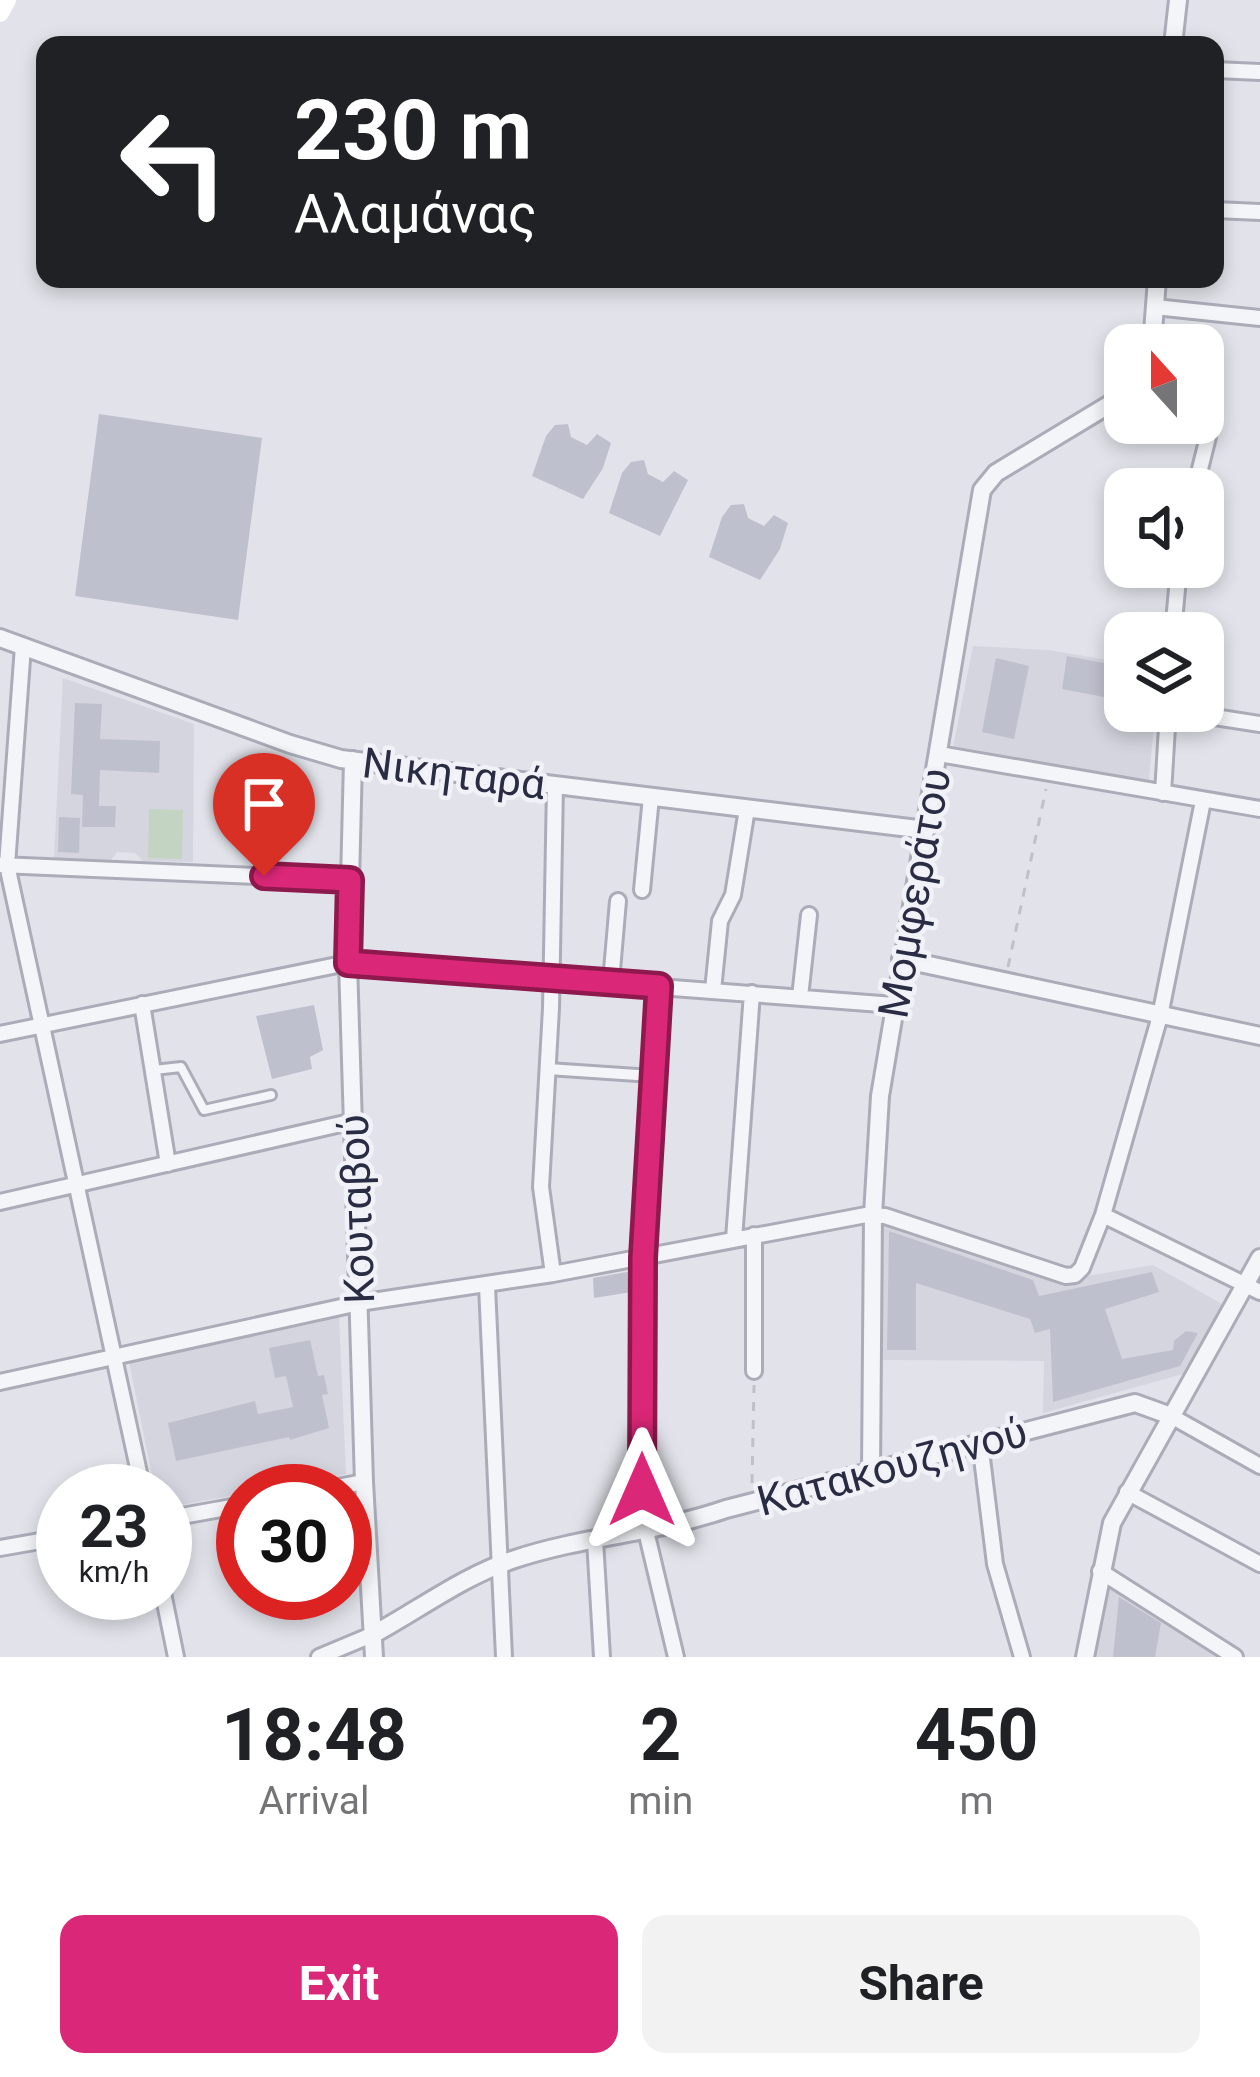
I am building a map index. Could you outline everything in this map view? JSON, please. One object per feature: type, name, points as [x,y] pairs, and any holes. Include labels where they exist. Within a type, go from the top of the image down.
[{"type":"main road","points":[[0,13],[8,0]]},
{"type":"street","points":[[1174,36],[1178,0]]},
{"type":"street","points":[[1224,70],[1260,72]]},
{"type":"street","points":[[1224,210],[1260,212]]},
{"type":"street","points":[[1154,324],[1156,288]]},
{"type":"street","points":[[1155,307],[1260,318]]},
{"type":"street","name":"Μομφεράτου","points":[[871,1472],[880,1096],[982,490],[996,473],[1104,408]]},
{"type":"street","name":"Νικηταρά","points":[[0,638],[290,744],[353,760],[926,830]]},
{"type":"street","points":[[22,646],[4,865],[138,1464]]},
{"type":"street","points":[[1224,719],[1260,724]]},
{"type":"street","points":[[1163,793],[1170,732]]},
{"type":"street","points":[[939,754],[1260,809]]},
{"type":"street","name":"Κουταβού","points":[[353,760],[348,963],[363,1464]]},
{"type":"street","points":[[553,1274],[542,1187],[555,785]]},
{"type":"street","points":[[642,890],[651,797]]},
{"type":"street","points":[[0,1382],[359,1303],[487,1286],[874,1215],[1066,1276],[1076,1275],[1103,1215],[1160,1016],[1203,801]]},
{"type":"street","points":[[713,990],[720,921],[733,895],[747,809]]},
{"type":"street","points":[[4,865],[350,880]]},
{"type":"street","points":[[611,982],[618,901]]},
{"type":"street","points":[[800,997],[809,915]]},
{"type":"street","points":[[901,959],[1260,1036]]},
{"type":"street","points":[[0,1034],[348,963],[893,1005]]},
{"type":"street","points":[[659,986],[643,1258],[642,1490],[646,1532],[676,1657]]},
{"type":"street","points":[[734,1239],[752,993]]},
{"type":"street","points":[[142,1004],[169,1164]]},
{"type":"street","points":[[548,1069],[652,1076]]},
{"type":"street","points":[[0,1202],[354,1121]]},
{"type":"street","points":[[1103,1215],[1252,1288]]},
{"type":"street","points":[[754,1235],[754,1371]]},
{"type":"street","points":[[1085,1657],[1112,1523],[1171,1416],[1252,1288],[1260,1258]]},
{"type":"street","points":[[487,1286],[504,1657]]},
{"type":"street","name":"Κατακουζηνού","points":[[319,1657],[374,1634],[499,1565],[646,1532],[1135,1403],[1171,1416],[1260,1466]]},
{"type":"street","points":[[980,1442],[995,1564],[1022,1657]]},
{"type":"street","points":[[1127,1492],[1260,1564]]},
{"type":"street","points":[[595,1540],[602,1657]]},
{"type":"street","points":[[0,1548],[36,1542]]},
{"type":"street","points":[[1100,1570],[1235,1657]]},
{"type":"street","name":"Κουταβού","points":[[372,1604],[374,1657]]},
{"type":"street","points":[[168,1620],[176,1657]]},
{"type":"lane","points":[[153,1070],[181,1067],[204,1110],[271,1095]]},
{"type":"path","points":[[1005,981],[1049,775]]},
{"type":"path","points":[[752,1502],[754,1371]]},
{"type":"shaded area","points":[[973,646],[1049,650],[1104,659],[1104,732],[1153,732],[1149,780],[953,747]]},
{"type":"shaded area","points":[[63,678],[194,724],[193,862],[143,861],[135,853],[117,852],[111,860],[54,858]]},
{"type":"shaded area","points":[[881,1222],[1056,1281],[1153,1265],[1224,1305],[1183,1374],[1043,1413],[1044,1361],[881,1360]]},
{"type":"shaded area","points":[[339,1315],[346,1464],[216,1464],[216,1498],[192,1503],[192,1464],[150,1464],[129,1362]]},
{"type":"shaded area","points":[[1106,1585],[1224,1657],[1094,1657]]},
{"type":"green space","points":[[149,809],[183,810],[182,859],[148,858]]},
{"type":"building","points":[[99,414],[262,438],[238,620],[75,596]]},
{"type":"building","points":[[568,424],[571,437],[587,445],[597,434],[611,443],[603,468],[583,499],[532,476],[546,436],[555,425]]},
{"type":"building","points":[[644,460],[648,474],[663,482],[674,471],[688,480],[660,536],[609,513],[622,473],[631,462]]},
{"type":"building","points":[[744,504],[748,518],[764,526],[774,515],[788,523],[780,549],[760,580],[709,557],[722,517],[731,505]]},
{"type":"building","points":[[1067,656],[1104,663],[1104,697],[1062,689]]},
{"type":"building","points":[[996,658],[1029,666],[1014,739],[982,732]]},
{"type":"building","points":[[75,703],[102,704],[100,739],[160,741],[159,773],[100,770],[99,806],[116,806],[115,827],[82,827],[83,795],[71,794]]},
{"type":"building","points":[[59,817],[80,818],[79,853],[58,852]]},
{"type":"building","points":[[314,1005],[323,1050],[310,1057],[312,1069],[272,1079],[256,1016]]},
{"type":"building","points":[[889,1231],[1033,1280],[1039,1296],[1152,1272],[1159,1292],[1105,1309],[1122,1359],[1173,1350],[1174,1341],[1186,1331],[1198,1333],[1180,1366],[1053,1402],[1050,1329],[1035,1333],[1030,1319],[916,1283],[916,1350],[887,1350]]},
{"type":"building","points":[[632,1271],[632,1292],[594,1298],[593,1278]]},
{"type":"building","points":[[310,1340],[318,1376],[324,1375],[328,1394],[322,1395],[329,1428],[176,1461],[168,1423],[255,1401],[258,1414],[293,1407],[286,1376],[275,1378],[269,1348]]},
{"type":"building","points":[[1119,1597],[1161,1623],[1155,1657],[1113,1657]]},
{"type":"route","points":[[264,876],[350,880],[348,963],[659,986],[643,1258],[642,1490]]}]
